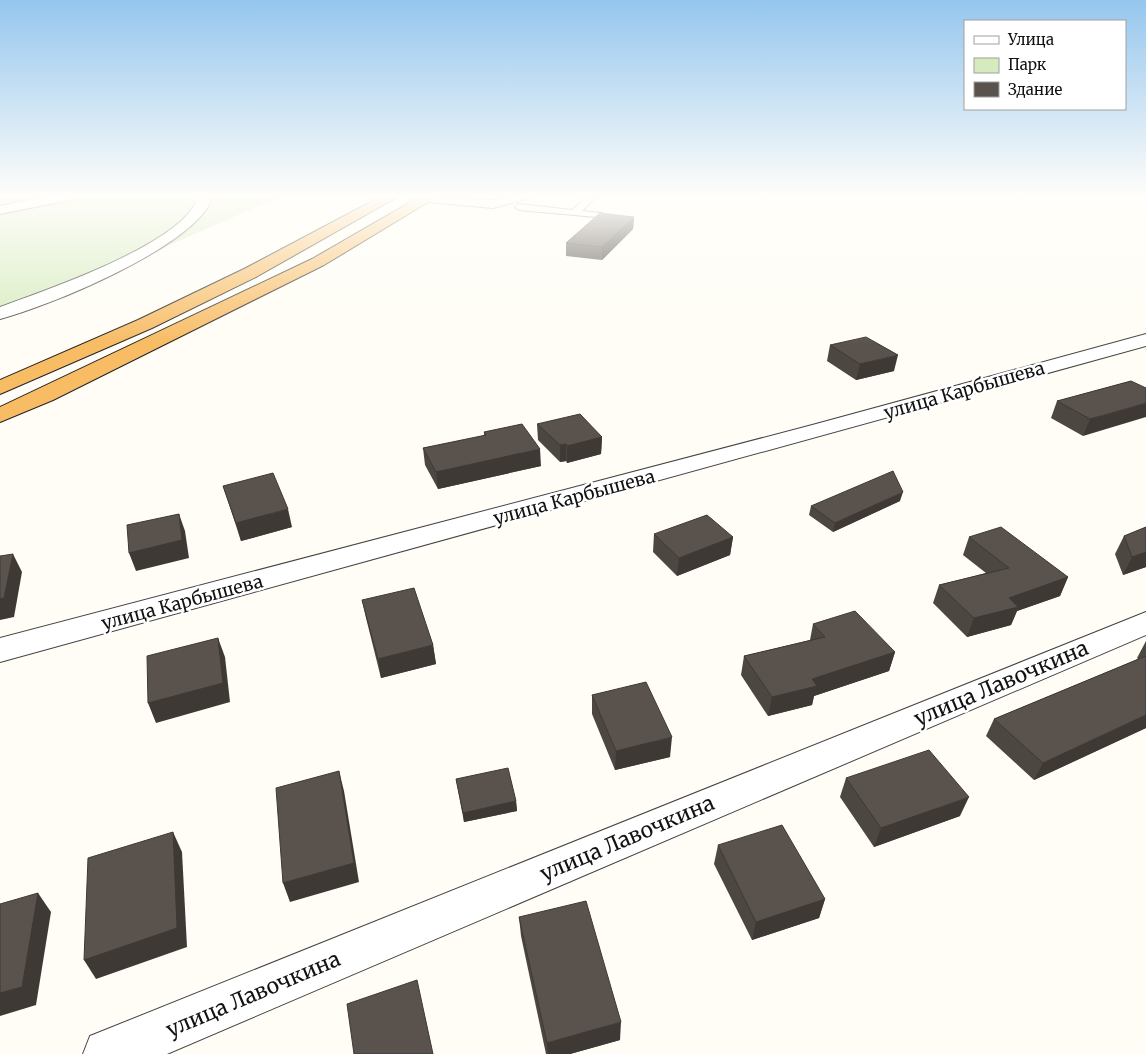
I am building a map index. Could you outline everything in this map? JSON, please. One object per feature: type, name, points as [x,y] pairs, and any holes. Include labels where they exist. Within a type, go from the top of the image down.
[{"type":"highway","points":[[0,388],[145,324],[250,273],[301,245]]},
{"type":"highway","points":[[0,415],[318,262],[347,245]]},
{"type":"street","points":[[0,313],[42,298],[138,255],[154,245]]},
{"type":"street","name":"улица Карбышева","points":[[0,650],[824,429],[1146,340]]},
{"type":"street","name":"улица Лавочкина","points":[[108,1054],[1146,623]]},
{"type":"green space","points":[[0,245],[169,245],[0,319]]},
{"type":"building","points":[[586,245],[604,245],[602,247]]},
{"type":"building","points":[[866,337],[898,355],[860,364],[830,345]]},
{"type":"building","points":[[1131,381],[1146,388],[1146,403],[1090,419],[1057,401]]},
{"type":"building","points":[[580,414],[602,437],[567,446],[566,444],[560,445],[537,424]]},
{"type":"building","points":[[522,424],[540,449],[436,472],[423,448],[486,435],[484,432]]},
{"type":"building","points":[[893,471],[903,492],[835,523],[811,506]]},
{"type":"building","points":[[273,473],[288,509],[236,523],[223,486]]},
{"type":"building","points":[[179,514],[182,540],[129,553],[127,525]]},
{"type":"building","points":[[707,515],[733,537],[679,558],[654,534]]},
{"type":"building","points":[[1001,527],[1068,577],[1009,598],[1018,607],[974,618],[939,585],[1009,568],[969,537]]},
{"type":"building","points":[[1146,527],[1146,552],[1132,557],[1124,536]]},
{"type":"building","points":[[13,554],[4,598],[0,599],[0,556]]},
{"type":"building","points":[[414,588],[433,645],[378,659],[362,600]]},
{"type":"building","points":[[855,611],[895,652],[812,679],[817,686],[772,697],[744,656],[825,637],[813,624]]},
{"type":"building","points":[[218,638],[223,683],[148,703],[147,656]]},
{"type":"building","points":[[1146,656],[1146,715],[1043,763],[994,719]]},
{"type":"building","points":[[646,682],[672,737],[616,751],[592,695]]},
{"type":"building","points":[[929,750],[969,797],[881,828],[846,778]]},
{"type":"building","points":[[508,768],[516,801],[463,813],[456,779]]},
{"type":"building","points":[[339,771],[354,863],[283,883],[276,788]]},
{"type":"building","points":[[782,825],[825,899],[756,922],[718,845]]},
{"type":"building","points":[[173,832],[177,928],[84,960],[88,858]]},
{"type":"building","points":[[38,893],[22,987],[0,993],[0,904]]},
{"type":"building","points":[[586,901],[621,1022],[547,1043],[519,917]]},
{"type":"building","points":[[417,980],[433,1054],[354,1054],[347,1004]]}]
